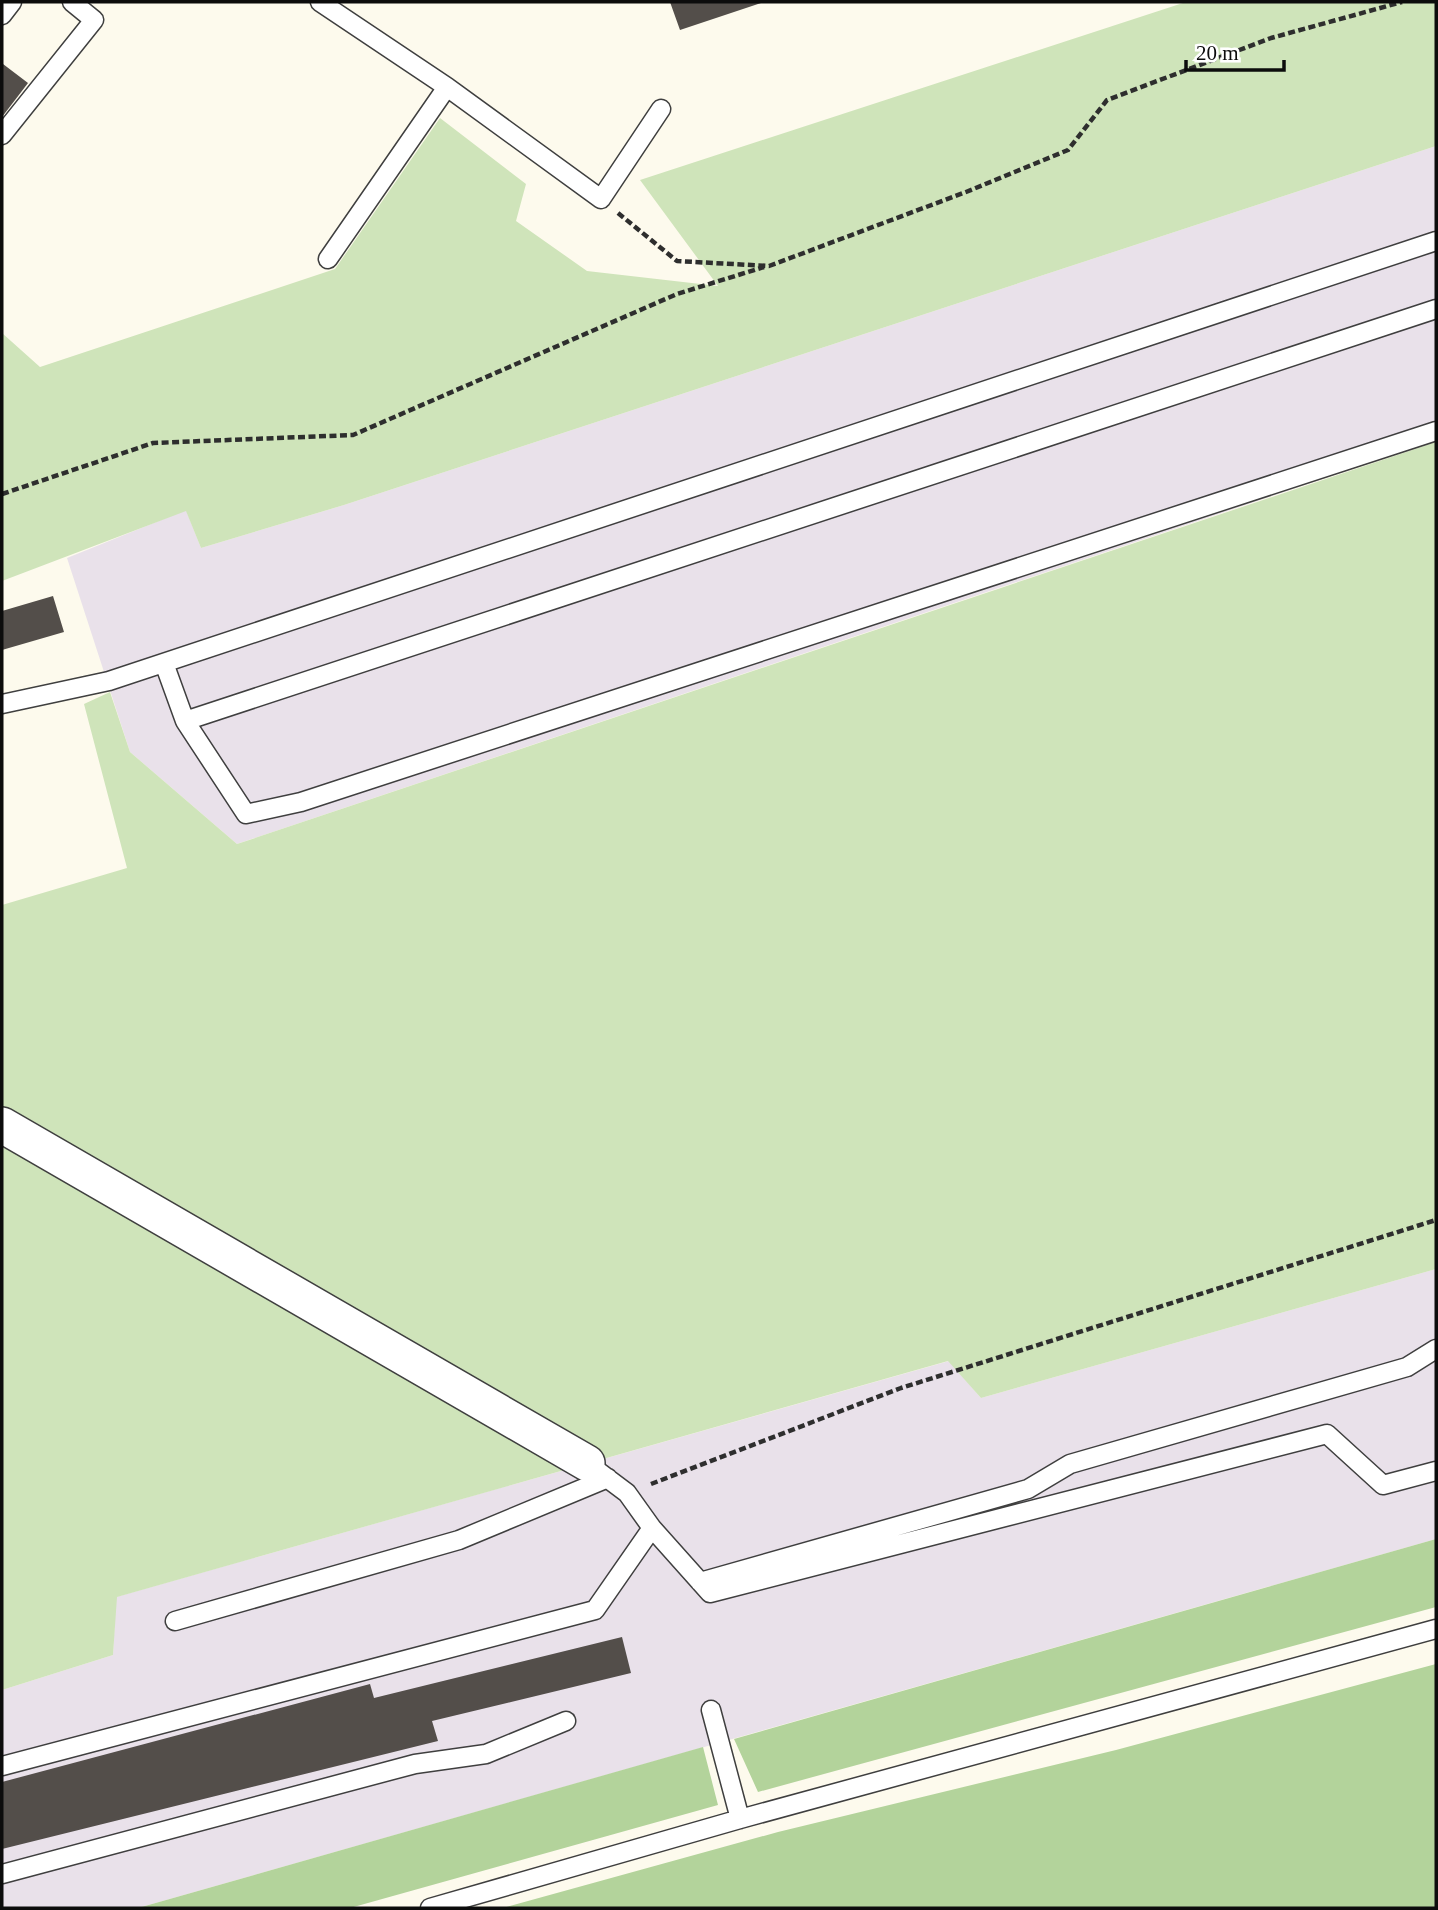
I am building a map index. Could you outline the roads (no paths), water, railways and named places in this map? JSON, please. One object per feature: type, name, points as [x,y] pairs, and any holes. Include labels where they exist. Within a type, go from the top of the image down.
[{"type":"street","points":[[2,1125],[598,1470]]},
{"type":"lane","points":[[2,15],[12,2]]},
{"type":"lane","points":[[2,135],[93,20],[72,2]]},
{"type":"lane","points":[[320,2],[447,87],[601,199],[661,109]]},
{"type":"lane","points":[[328,259],[447,87]]},
{"type":"lane","points":[[2,704],[108,681],[1436,241]]},
{"type":"lane","points":[[186,721],[1436,309]]},
{"type":"lane","points":[[163,663],[186,721],[246,814],[301,802],[1436,431]]},
{"type":"lane","points":[[700,1582],[1027,1489],[1070,1464],[1407,1367],[1436,1349]]},
{"type":"lane","points":[[175,1621],[459,1540],[598,1470],[627,1493],[652,1528],[710,1593],[1327,1434],[1383,1485],[1436,1471]]},
{"type":"lane","points":[[2,1766],[595,1610],[652,1528]]},
{"type":"lane","points":[[430,1908],[740,1819],[1436,1629]]},
{"type":"lane","points":[[712,1710],[740,1819]]},
{"type":"lane","points":[[2,1874],[415,1764],[486,1754],[566,1721]]}]
